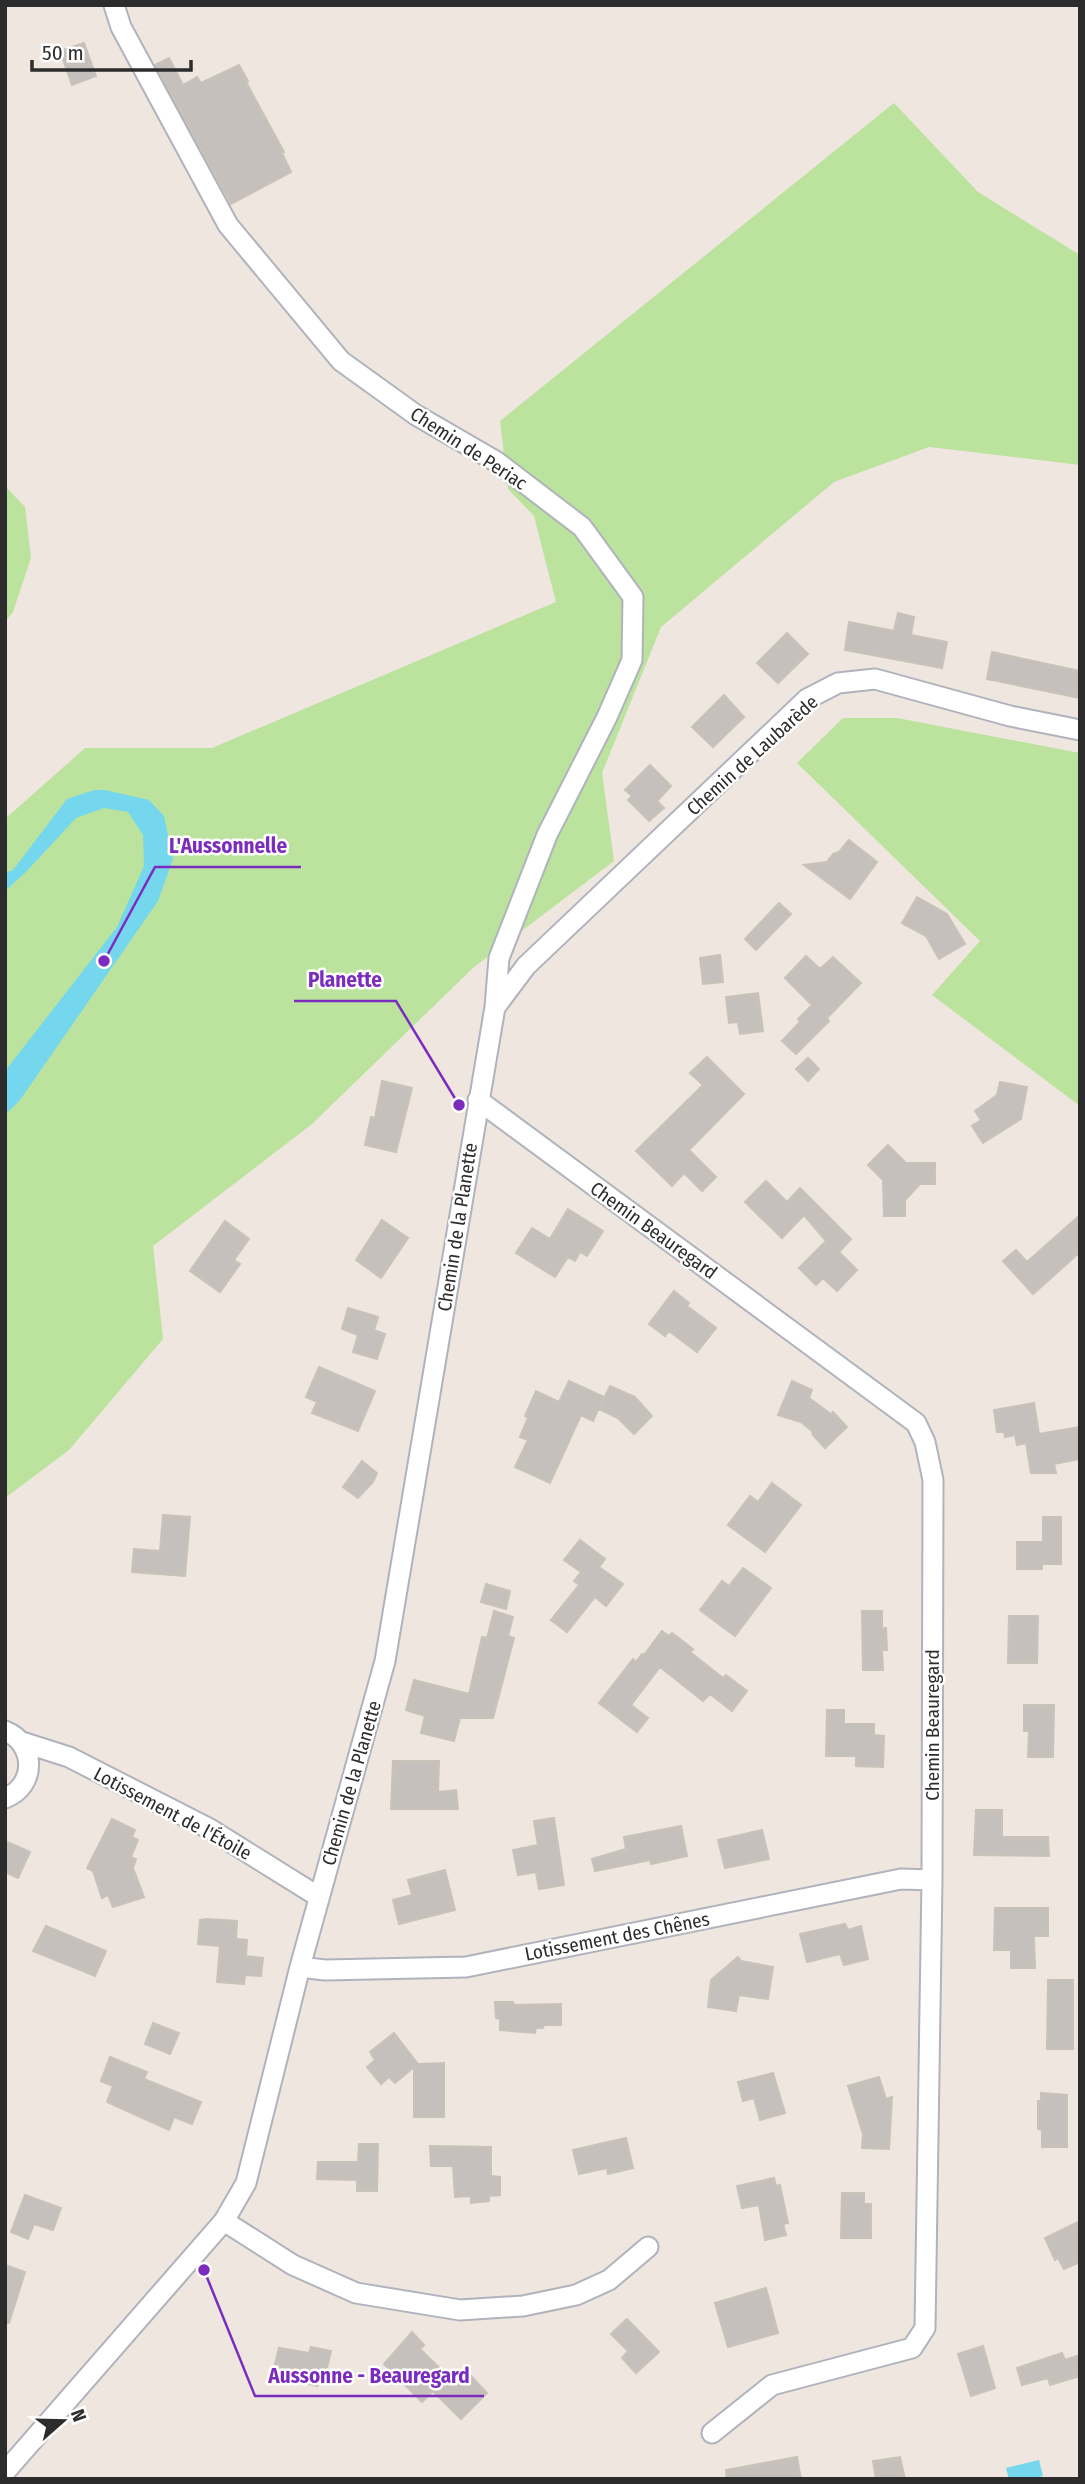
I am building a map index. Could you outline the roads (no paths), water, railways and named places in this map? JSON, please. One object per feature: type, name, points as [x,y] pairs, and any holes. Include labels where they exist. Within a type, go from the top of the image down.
[{"type":"street","name":"Chemin de Periac","points":[[114,5],[121,27],[228,225],[341,361],[416,415],[497,462],[582,527],[633,597],[632,660],[538,860],[499,958],[495,1007]]},
{"type":"street","name":"Chemin de Laubarède","points":[[495,1007],[526,966],[807,699],[838,683],[874,679],[1010,716],[1080,730]]},
{"type":"street","name":"Chemin de la Planette","points":[[5,2472],[224,2221],[246,2183],[300,1967],[385,1661],[495,1007]]},
{"type":"street","name":"Chemin Beauregard","points":[[478,1100],[916,1423],[925,1442],[933,1480],[932,1880],[925,2328],[912,2348],[772,2385],[712,2433]]},
{"type":"street","name":"Lotissement de l'Étoile","points":[[13,1737],[69,1757],[198,1823],[319,1897]]},
{"type":"street","name":"Lotissement de l'Étoile","points":[[5,1798],[12,1796],[24,1784],[29,1773],[29,1756],[13,1737]]},
{"type":"street","name":"Lotissement des Chênes","points":[[300,1967],[325,1970],[466,1967],[901,1879],[932,1880]]},
{"type":"street","points":[[224,2221],[293,2265],[356,2293],[460,2310],[523,2306],[576,2295],[609,2280],[648,2247]]},
{"type":"water","points":[[94,790],[149,800],[164,816],[173,859],[158,901],[20,1100],[5,1115],[5,1071],[117,927],[144,866],[143,835],[128,812],[104,808],[76,818],[5,891],[5,873],[13,870],[67,799]]},
{"type":"water","points":[[1039,2460],[1043,2476],[1009,2479],[1006,2468]]},
{"type":"place","name":"L'Aussonnelle","points":[[104,961]]},
{"type":"place","name":"Planette","points":[[459,1105]]},
{"type":"place","name":"Aussonne - Beauregard","points":[[204,2270]]}]
